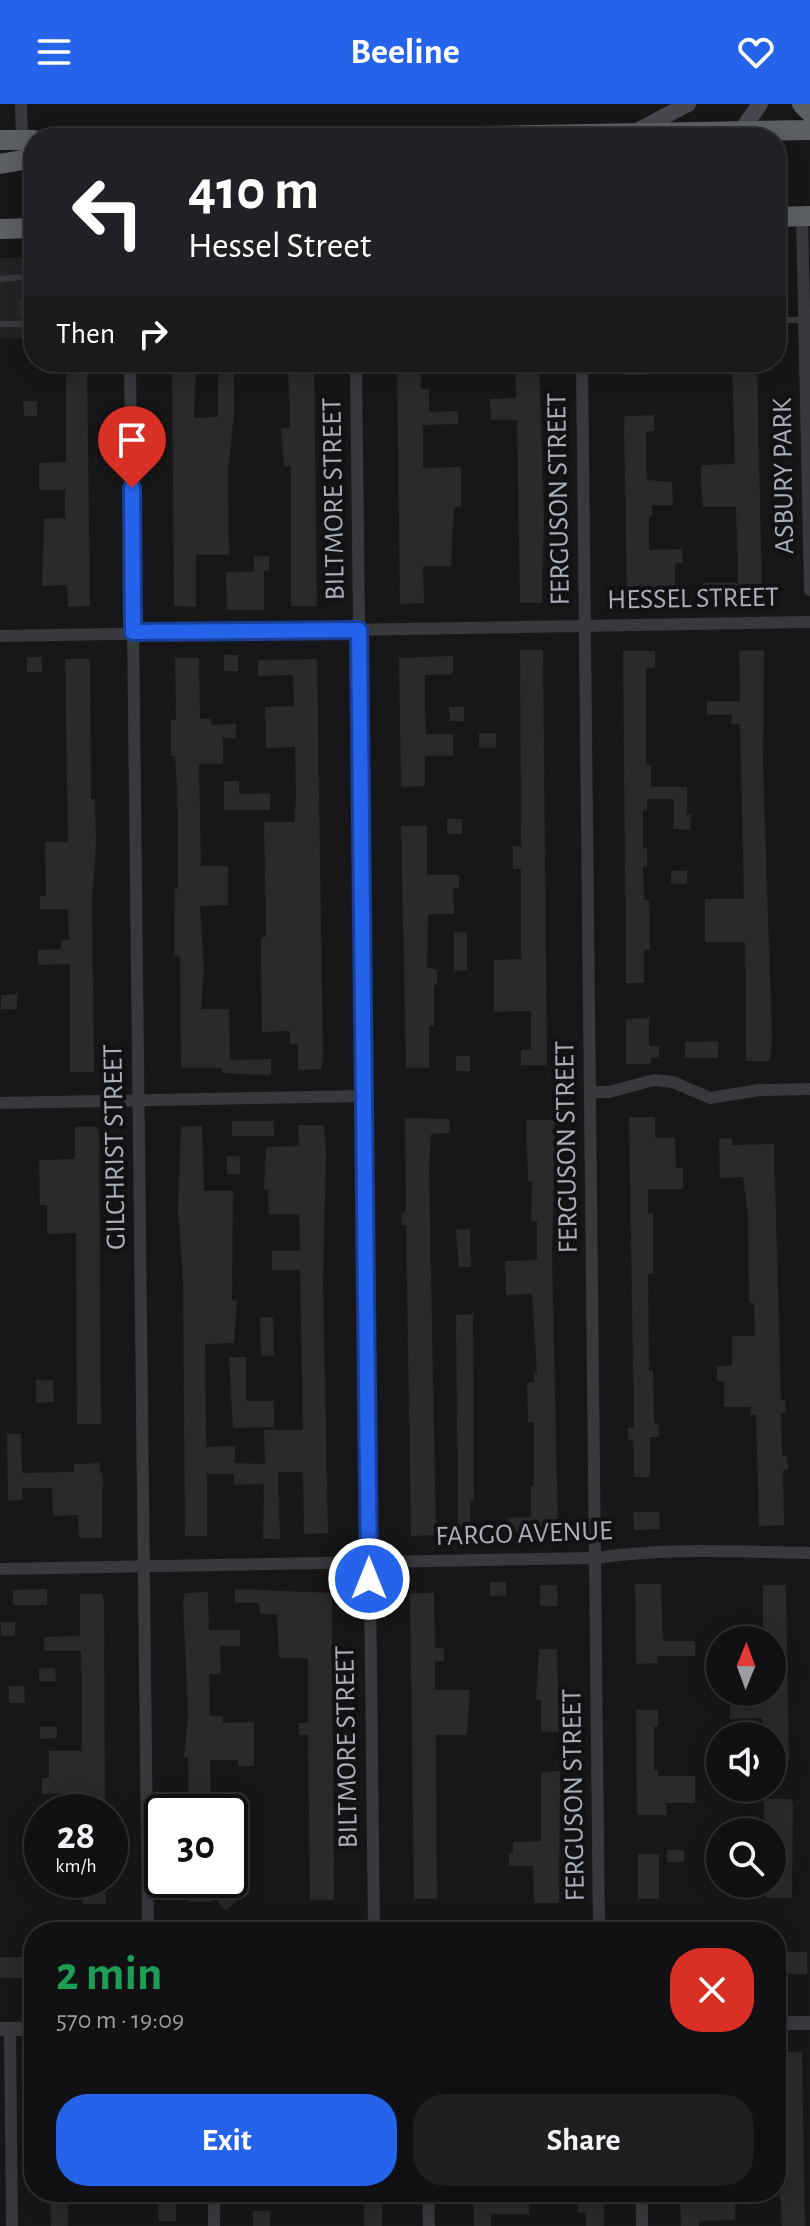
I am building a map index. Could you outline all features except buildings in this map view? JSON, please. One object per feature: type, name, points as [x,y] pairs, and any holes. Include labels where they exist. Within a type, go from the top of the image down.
[{"type":"highway","points":[[802,104],[810,112]]},
{"type":"highway","points":[[786,132],[810,130]]},
{"type":"highway","points":[[0,140],[24,140]]},
{"type":"highway","points":[[0,164],[24,160]]},
{"type":"highway","points":[[786,217],[806,216]]},
{"type":"highway","points":[[0,229],[24,228]]},
{"type":"main road","points":[[642,128],[688,104]]},
{"type":"main road","points":[[743,128],[760,104]]},
{"type":"street","points":[[21,104],[26,128]]},
{"type":"street","name":"ASBURY PARK","points":[[806,216],[804,320],[810,590]]},
{"type":"street","name":"GILCHRIST STREET","points":[[130,372],[148,1922]]},
{"type":"street","name":"BILTMORE STREET","points":[[356,372],[374,1922]]},
{"type":"street","name":"FERGUSON STREET","points":[[582,372],[599,1922]]},
{"type":"street","name":"HESSEL STREET","points":[[0,636],[810,622]]},
{"type":"street","points":[[590,1092],[609,1092],[654,1080],[673,1082],[710,1098],[759,1090],[810,1089]]},
{"type":"street","points":[[0,1103],[364,1096]]},
{"type":"street","name":"FARGO AVENUE","points":[[0,1569],[595,1558],[712,1548],[810,1553]]},
{"type":"street","points":[[786,2023],[810,2023]]},
{"type":"street","points":[[5,2029],[12,2226]]},
{"type":"street","points":[[214,2202],[214,2226]]},
{"type":"street","points":[[428,2202],[429,2226]]},
{"type":"street","points":[[642,2202],[642,2226]]},
{"type":"lane","points":[[0,279],[24,277]]},
{"type":"lane","points":[[786,320],[804,320]]},
{"type":"lane","points":[[0,324],[24,324]]},
{"type":"shaded area","points":[[24,257],[24,338],[0,339],[0,258]]},
{"type":"route","points":[[132,488],[133,632],[359,630],[369,1579]]}]
